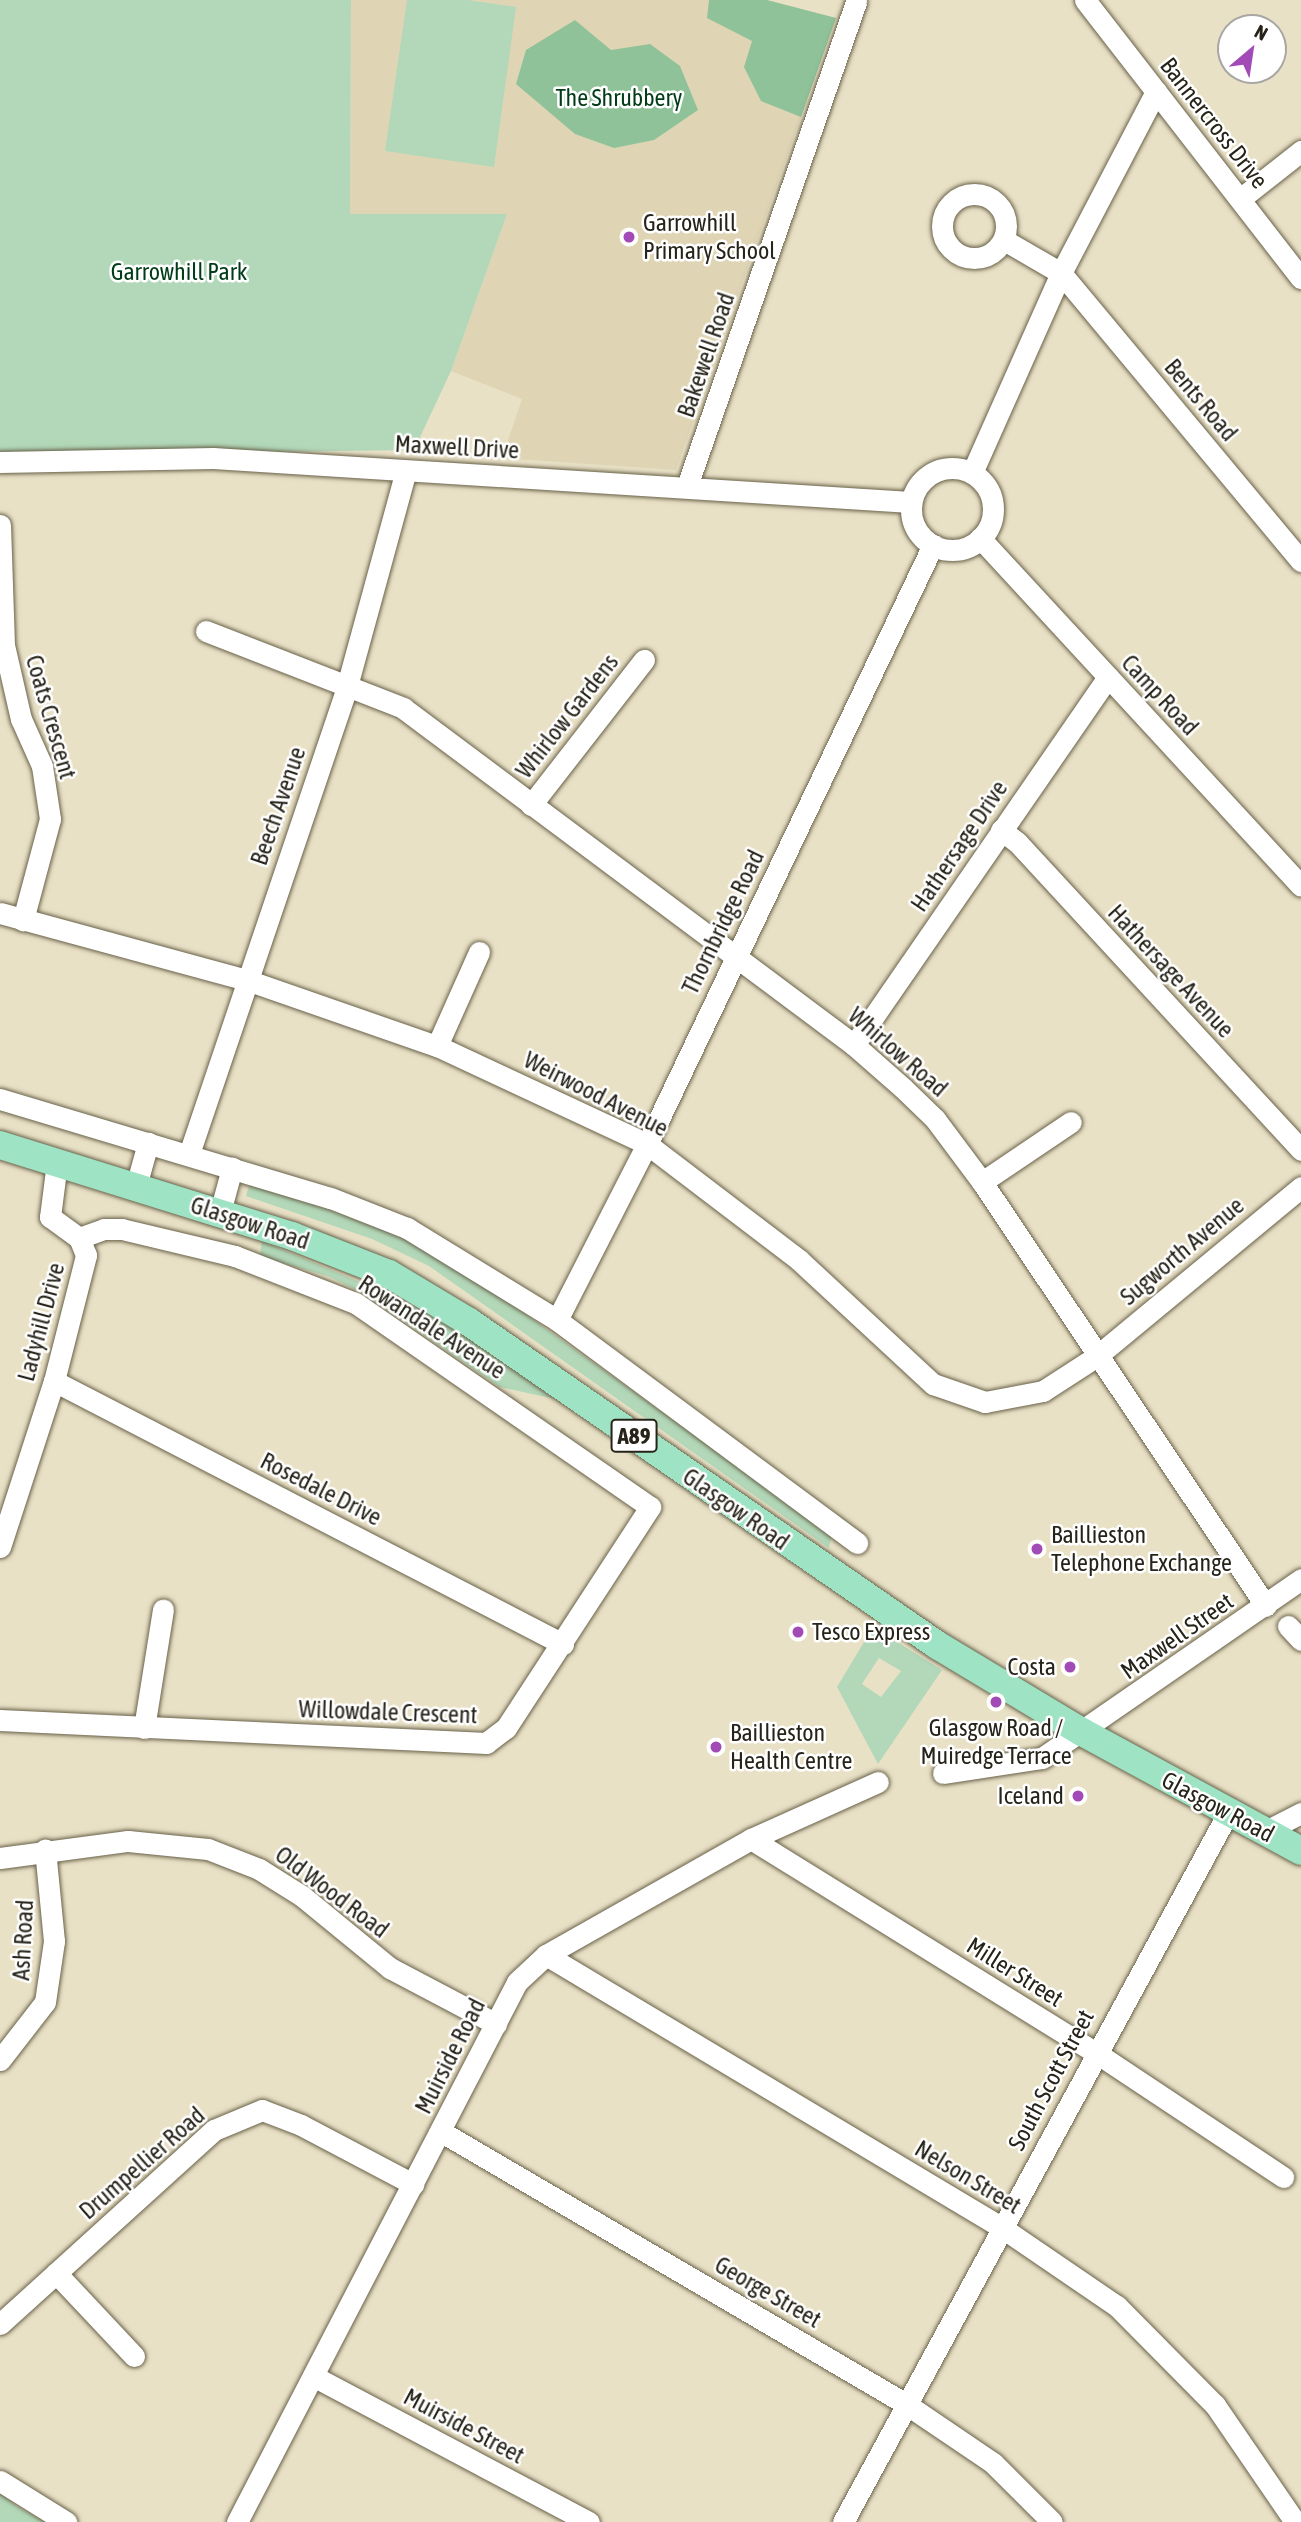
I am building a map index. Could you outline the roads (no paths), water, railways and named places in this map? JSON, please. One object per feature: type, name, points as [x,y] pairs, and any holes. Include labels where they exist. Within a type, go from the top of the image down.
[{"type":"main road","name":"Glasgow Road","points":[[0,1145],[220,1212],[349,1257],[435,1299],[849,1588],[1082,1732],[1301,1851]]},
{"type":"street","name":"Bannercross Drive","points":[[1086,0],[1301,278]]},
{"type":"street","name":"Bakewell Road","points":[[687,486],[854,1]]},
{"type":"street","points":[[972,473],[1061,273],[1156,91]]},
{"type":"street","points":[[1240,199],[1301,151]]},
{"type":"street","points":[[1004,240],[1061,273]]},
{"type":"street","name":"Bents Road","points":[[1061,273],[1301,561]]},
{"type":"street","name":"Maxwell Drive","points":[[0,461],[213,458],[911,502]]},
{"type":"street","points":[[946,468],[972,473],[989,491],[992,516],[980,538],[957,549],[933,545],[915,527],[911,502],[923,479],[946,468]]},
{"type":"street","name":"Beech Avenue","points":[[189,1154],[347,686],[406,471]]},
{"type":"street","name":"Coats Crescent","points":[[0,525],[4,645],[21,719],[43,766],[50,819],[23,920]]},
{"type":"street","name":"Camp Road","points":[[980,538],[1301,886]]},
{"type":"street","name":"Thornbridge Road","points":[[557,1320],[647,1144],[933,545]]},
{"type":"street","name":"Whirlow Road","points":[[206,631],[403,708],[854,1045],[935,1119],[982,1182],[1266,1606]]},
{"type":"street","name":"Whirlow Gardens","points":[[531,805],[644,660]]},
{"type":"street","name":"Hathersage Drive","points":[[854,1045],[1108,677]]},
{"type":"street","name":"Hathersage Avenue","points":[[1001,830],[1017,842],[1301,1150]]},
{"type":"street","name":"Weirwood Avenue","points":[[0,913],[247,981],[437,1046],[647,1144],[799,1260],[933,1384],[957,1396],[985,1402],[1014,1400],[1043,1391],[1097,1356]]},
{"type":"street","points":[[437,1046],[479,951]]},
{"type":"street","name":"Glasgow Road","points":[[0,1099],[331,1198],[407,1228],[557,1320],[857,1543]]},
{"type":"street","points":[[982,1182],[1071,1122]]},
{"type":"street","points":[[136,1186],[148,1143]]},
{"type":"street","name":"Ladyhill Drive","points":[[0,1547],[54,1381],[86,1255],[79,1238],[50,1217],[57,1162]]},
{"type":"street","points":[[220,1212],[233,1168]]},
{"type":"street","name":"Sugworth Avenue","points":[[1097,1356],[1301,1187]]},
{"type":"street","name":"Rowandale Avenue","points":[[79,1238],[104,1229],[122,1229],[234,1256],[355,1303],[650,1507]]},
{"type":"street","name":"Rosedale Drive","points":[[54,1381],[563,1644]]},
{"type":"street","name":"Willowdale Crescent","points":[[0,1720],[486,1744],[506,1728],[650,1507]]},
{"type":"street","name":"Maxwell Street","points":[[943,1773],[1042,1758],[1061,1742],[1082,1732],[1301,1580]]},
{"type":"street","points":[[144,1728],[163,1610]]},
{"type":"street","name":"Muirside Road","points":[[237,2522],[517,1982],[546,1955],[751,1839],[878,1782]]},
{"type":"street","name":"South Scott Street","points":[[843,2522],[1095,2052],[1228,1813]]},
{"type":"street","points":[[1264,1832],[1301,1813]]},
{"type":"street","name":"Miller Street","points":[[751,1839],[1095,2052],[1283,2177]]},
{"type":"street","name":"Old Wood Road","points":[[0,1858],[45,1849],[128,1841],[221,1854],[259,1869],[302,1896],[390,1968],[496,2024]]},
{"type":"street","name":"Ash Road","points":[[0,2060],[45,2002],[54,1941],[45,1849]]},
{"type":"street","name":"Nelson Street","points":[[546,1955],[1001,2227],[1117,2306],[1216,2405],[1295,2509]]},
{"type":"street","name":"Drumpellier Road","points":[[0,2324],[214,2130],[262,2109],[301,2125],[413,2184]]},
{"type":"street","name":"George Street","points":[[440,2131],[906,2404],[993,2463],[1052,2522]]},
{"type":"street","points":[[56,2273],[134,2356]]},
{"type":"street","name":"Muirside Street","points":[[313,2376],[589,2522]]},
{"type":"street","points":[[0,2481],[66,2522]]},
{"type":"place","name":"Garrowhill Primary School","points":[[629,237]]},
{"type":"place","name":"Baillieston Telephone Exchange","points":[[1037,1549]]},
{"type":"place","name":"Tesco Express","points":[[798,1632]]},
{"type":"place","name":"Costa","points":[[1070,1667]]},
{"type":"place","name":"Glasgow Road / Muiredge Terrace","points":[[996,1702]]},
{"type":"place","name":"Baillieston Health Centre","points":[[716,1747]]},
{"type":"place","name":"Iceland","points":[[1078,1796]]},
{"type":"park label","name":"The Shrubbery","points":[[619,98]]},
{"type":"park label","name":"Garrowhill Park","points":[[179,272]]}]
